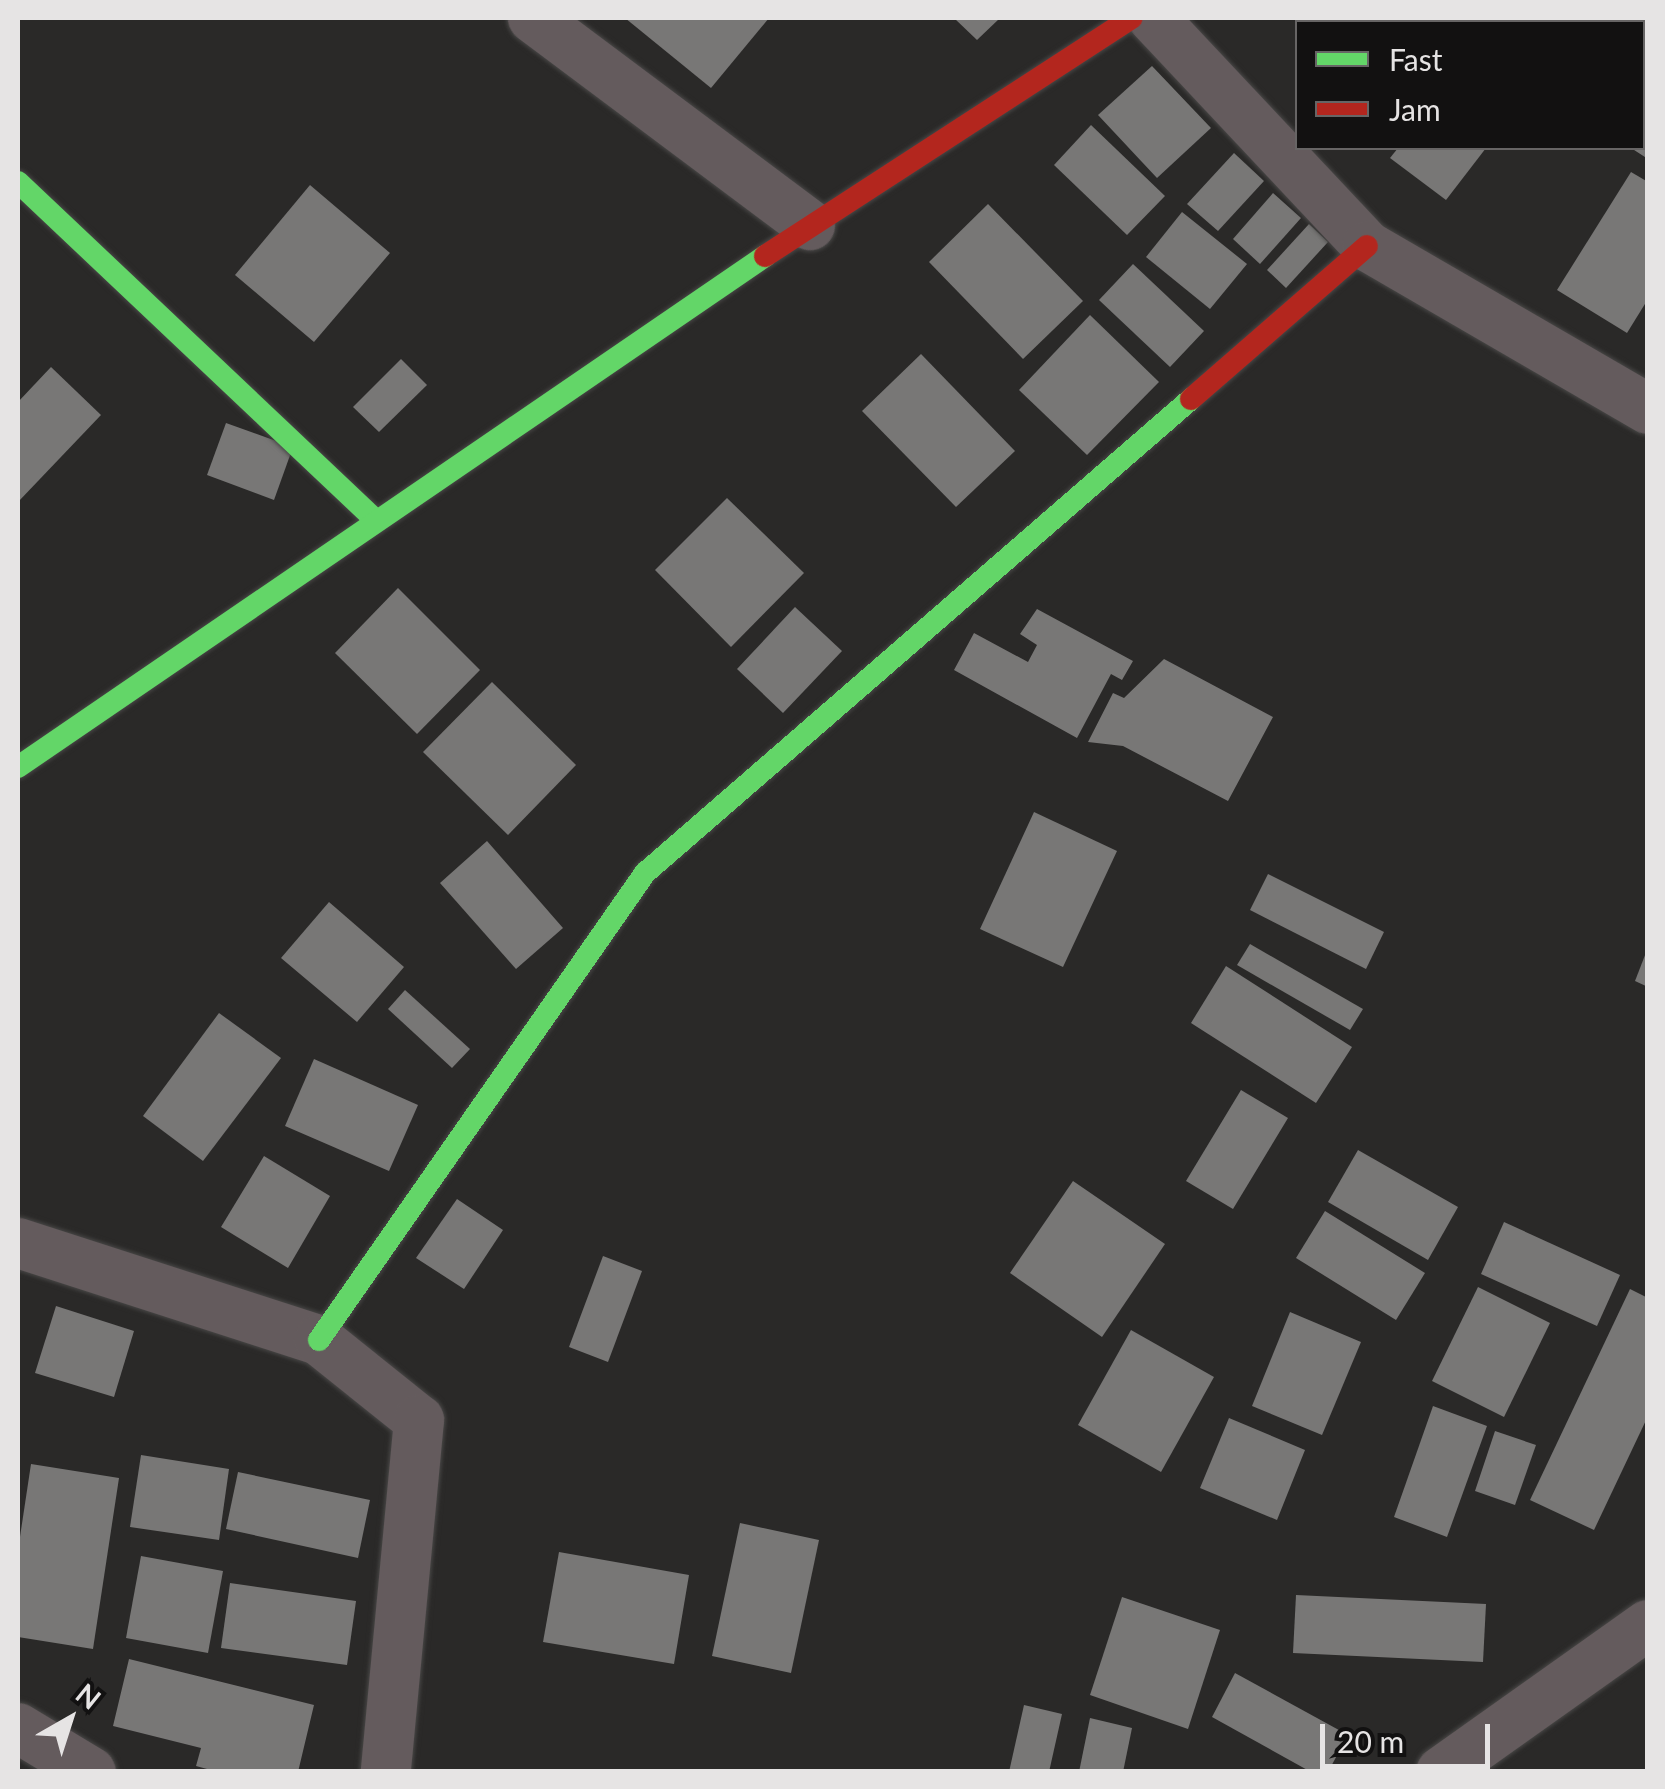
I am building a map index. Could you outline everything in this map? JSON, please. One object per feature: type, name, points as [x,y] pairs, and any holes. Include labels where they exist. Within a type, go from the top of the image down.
[{"type":"street","points":[[533,18],[810,225]]},
{"type":"street","points":[[18,767],[810,225],[1130,18]]},
{"type":"street","points":[[1153,18],[1367,246],[1648,409]]},
{"type":"street","points":[[18,182],[376,521]]},
{"type":"street","points":[[320,1340],[645,872],[1367,246]]},
{"type":"street","points":[[18,1243],[320,1340],[419,1420],[386,1772]]},
{"type":"street","points":[[1441,1772],[1648,1625]]},
{"type":"street","points":[[18,1728],[92,1772]]},
{"type":"building","points":[[625,18],[769,18],[711,88]]},
{"type":"building","points":[[954,18],[1000,18],[977,40]]},
{"type":"building","points":[[1152,66],[1211,128],[1157,178],[1098,115]]},
{"type":"building","points":[[1648,120],[1648,159],[1634,150],[1645,150]]},
{"type":"building","points":[[1091,125],[1165,196],[1127,235],[1054,165]]},
{"type":"building","points":[[1396,150],[1484,150],[1446,200],[1390,158]]},
{"type":"building","points":[[1234,153],[1264,181],[1218,231],[1187,204]]},
{"type":"building","points":[[1631,172],[1648,182],[1648,299],[1627,333],[1557,290]]},
{"type":"building","points":[[310,185],[390,253],[314,342],[235,275]]},
{"type":"building","points":[[1273,193],[1301,218],[1260,264],[1233,239]]},
{"type":"building","points":[[988,204],[1083,301],[1023,359],[929,262]]},
{"type":"building","points":[[1182,212],[1247,264],[1210,309],[1146,257]]},
{"type":"building","points":[[1309,224],[1328,242],[1286,288],[1267,270]]},
{"type":"building","points":[[1133,264],[1204,331],[1170,367],[1099,300]]},
{"type":"building","points":[[1090,315],[1159,382],[1087,455],[1019,390]]},
{"type":"building","points":[[921,354],[1015,451],[956,507],[862,411]]},
{"type":"building","points":[[401,359],[427,385],[379,432],[353,407]]},
{"type":"building","points":[[51,367],[101,415],[18,502],[18,402]]},
{"type":"building","points":[[226,423],[293,447],[274,500],[207,475]]},
{"type":"building","points":[[727,498],[804,573],[731,647],[655,570]]},
{"type":"building","points":[[398,588],[480,670],[417,734],[335,653]]},
{"type":"building","points":[[795,607],[842,651],[783,713],[737,669]]},
{"type":"building","points":[[1037,609],[1133,661],[1122,680],[1111,674],[1077,738],[954,670],[974,633],[1028,662],[1037,645],[1020,634]]},
{"type":"building","points":[[1164,659],[1273,717],[1228,801],[1123,746],[1088,742],[1113,693],[1124,698]]},
{"type":"building","points":[[492,682],[576,765],[508,835],[423,752]]},
{"type":"building","points":[[1034,812],[1117,851],[1063,967],[980,929]]},
{"type":"building","points":[[487,841],[563,928],[516,969],[440,883]]},
{"type":"building","points":[[1268,874],[1384,932],[1366,969],[1250,910]]},
{"type":"building","points":[[329,902],[404,967],[357,1022],[281,958]]},
{"type":"building","points":[[1250,944],[1363,1009],[1350,1030],[1237,965]]},
{"type":"building","points":[[1648,950],[1648,987],[1635,981]]},
{"type":"building","points":[[1226,966],[1352,1047],[1316,1103],[1191,1023]]},
{"type":"building","points":[[405,990],[470,1049],[452,1068],[388,1009]]},
{"type":"building","points":[[219,1013],[281,1058],[203,1161],[143,1116]]},
{"type":"building","points":[[314,1059],[418,1105],[389,1171],[285,1126]]},
{"type":"building","points":[[1241,1090],[1288,1118],[1233,1209],[1186,1181]]},
{"type":"building","points":[[1358,1150],[1458,1207],[1428,1260],[1328,1202]]},
{"type":"building","points":[[264,1156],[330,1196],[288,1268],[221,1227]]},
{"type":"building","points":[[1073,1181],[1165,1244],[1102,1337],[1010,1273]]},
{"type":"building","points":[[457,1199],[503,1230],[464,1289],[416,1258]]},
{"type":"building","points":[[1325,1211],[1425,1273],[1396,1320],[1296,1258]]},
{"type":"building","points":[[1504,1222],[1620,1275],[1597,1326],[1481,1274]]},
{"type":"building","points":[[603,1256],[642,1271],[608,1362],[569,1347]]},
{"type":"building","points":[[1478,1287],[1550,1323],[1504,1417],[1432,1381]]},
{"type":"building","points":[[1630,1289],[1648,1298],[1648,1416],[1594,1530],[1530,1500]]},
{"type":"building","points":[[56,1306],[134,1331],[114,1397],[35,1373]]},
{"type":"building","points":[[1290,1312],[1361,1342],[1322,1435],[1252,1406]]},
{"type":"building","points":[[1131,1330],[1214,1377],[1161,1472],[1078,1425]]},
{"type":"building","points":[[1433,1406],[1487,1426],[1447,1537],[1394,1517]]},
{"type":"building","points":[[1229,1418],[1305,1450],[1277,1520],[1200,1488]]},
{"type":"building","points":[[1495,1431],[1536,1445],[1515,1505],[1475,1491]]},
{"type":"building","points":[[141,1455],[229,1469],[219,1540],[130,1527]]},
{"type":"building","points":[[31,1464],[119,1478],[93,1649],[18,1637],[18,1550]]},
{"type":"building","points":[[238,1472],[370,1500],[358,1558],[226,1529]]},
{"type":"building","points":[[740,1523],[819,1540],[791,1673],[712,1656]]},
{"type":"building","points":[[559,1552],[689,1575],[674,1664],[543,1642]]},
{"type":"building","points":[[141,1556],[223,1571],[208,1653],[126,1638]]},
{"type":"building","points":[[230,1583],[356,1601],[347,1665],[221,1648]]},
{"type":"building","points":[[1296,1595],[1486,1604],[1483,1662],[1293,1653]]},
{"type":"building","points":[[1122,1597],[1220,1630],[1188,1729],[1090,1695]]},
{"type":"building","points":[[129,1659],[314,1705],[298,1772],[218,1772],[196,1766],[201,1748],[113,1726]]},
{"type":"building","points":[[1235,1673],[1348,1735],[1328,1772],[1311,1772],[1212,1717]]},
{"type":"building","points":[[1024,1705],[1062,1714],[1049,1772],[1009,1772]]},
{"type":"building","points":[[1090,1718],[1132,1728],[1123,1772],[1079,1772]]},
{"type":"traffic: fast","points":[[18,182],[376,521]]},
{"type":"traffic: fast","points":[[18,767],[765,256]]},
{"type":"traffic: fast","points":[[319,1340],[645,873],[1191,399]]},
{"type":"traffic: jam","points":[[765,256],[1131,18]]},
{"type":"traffic: jam","points":[[1191,399],[1367,246]]}]
